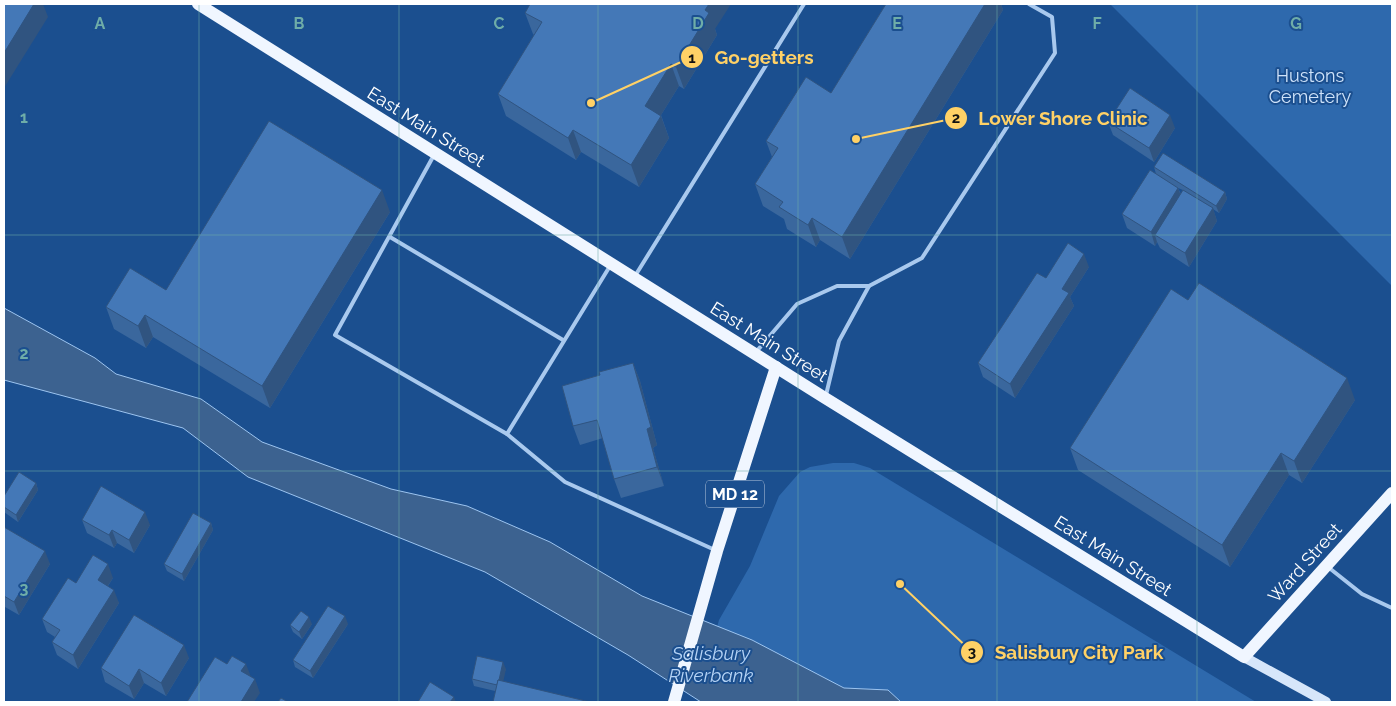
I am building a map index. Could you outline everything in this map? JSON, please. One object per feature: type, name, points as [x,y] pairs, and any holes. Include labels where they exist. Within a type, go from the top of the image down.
[{"type":"main road","name":"East Main Street","points":[[198,4],[825,398],[1244,657],[1326,702]]},
{"type":"main road","name":"MD 12","points":[[674,702],[716,551],[776,367]]},
{"type":"main road","name":"Ward Street","points":[[1244,657],[1392,493]]},
{"type":"lane","points":[[634,278],[804,4]]},
{"type":"lane","points":[[754,353],[797,304],[837,286],[869,286],[922,258],[1055,53],[1052,17],[1028,4]]},
{"type":"lane","points":[[435,153],[335,335],[507,434],[565,482],[716,551]]},
{"type":"lane","points":[[390,236],[563,340]]},
{"type":"lane","points":[[507,434],[611,264]]},
{"type":"lane","points":[[825,398],[839,340],[869,286]]},
{"type":"lane","points":[[1327,566],[1362,594],[1392,608]]},
{"type":"green space","name":"Hustons Cemetery","points":[[1110,4],[1392,4],[1392,286]]},
{"type":"green space","points":[[833,463],[854,463],[870,468],[1256,702],[697,702],[719,620],[750,566],[779,496],[800,472],[810,467]]},
{"type":"water","name":"Salisbury Riverbank","points":[[4,308],[95,358],[116,374],[201,399],[262,442],[391,489],[467,506],[550,542],[642,596],[752,640],[844,688],[888,690],[901,702],[701,702],[628,655],[485,572],[248,477],[183,428],[4,380]]},
{"type":"building","points":[[4,4],[34,4],[4,53]]},
{"type":"building","points":[[530,4],[709,4],[705,10],[709,13],[676,67],[671,64],[645,106],[661,116],[631,165],[573,130],[568,138],[498,94],[542,22],[525,13]]},
{"type":"building","points":[[886,4],[985,4],[842,237],[812,218],[808,225],[779,207],[783,202],[755,184],[778,148],[766,141],[806,77],[831,93]]},
{"type":"building","points":[[1130,88],[1170,115],[1149,148],[1108,122]]},
{"type":"building","points":[[269,121],[382,190],[262,386],[145,315],[138,326],[106,307],[130,268],[166,290]]},
{"type":"building","points":[[1163,153],[1225,192],[1216,206],[1154,167]]},
{"type":"building","points":[[1150,170],[1178,188],[1151,232],[1122,214]]},
{"type":"building","points":[[1183,190],[1213,208],[1185,253],[1155,235]]},
{"type":"building","points":[[1068,243],[1084,254],[1062,289],[1069,293],[1010,384],[978,363],[1037,273],[1046,278]]},
{"type":"building","points":[[1199,283],[1347,378],[1294,461],[1281,453],[1222,545],[1070,448],[1171,289],[1188,300]]},
{"type":"building","points":[[633,363],[651,427],[647,429],[657,467],[614,479],[597,420],[573,426],[562,386],[600,375],[599,372]]},
{"type":"building","points":[[19,472],[36,483],[16,515],[4,507],[4,496]]},
{"type":"building","points":[[101,486],[145,512],[129,540],[112,530],[109,535],[82,520]]},
{"type":"building","points":[[193,513],[211,523],[182,574],[164,564]]},
{"type":"building","points":[[4,527],[45,551],[14,602],[4,596]]},
{"type":"building","points":[[93,555],[108,564],[98,580],[114,590],[73,655],[52,642],[60,630],[42,619],[68,578],[76,583]]},
{"type":"building","points":[[328,606],[345,616],[310,671],[293,660]]},
{"type":"building","points":[[301,611],[309,617],[299,632],[290,625]]},
{"type":"building","points":[[134,615],[184,645],[161,683],[139,669],[129,686],[101,668]]},
{"type":"building","points":[[232,656],[246,664],[241,671],[255,679],[241,702],[187,702],[215,657],[227,664]]},
{"type":"building","points":[[477,656],[503,662],[497,685],[472,679]]},
{"type":"building","points":[[498,680],[590,702],[493,702]]},
{"type":"building","points":[[430,682],[454,697],[450,702],[418,702]]},
{"type":"building","points":[[281,698],[288,702],[278,702]]},
{"type":"place","name":"Go-getters","points":[[591,103]]},
{"type":"place","name":"Lower Shore Clinic","points":[[856,139]]},
{"type":"place","name":"Salisbury City Park","points":[[900,584]]}]
